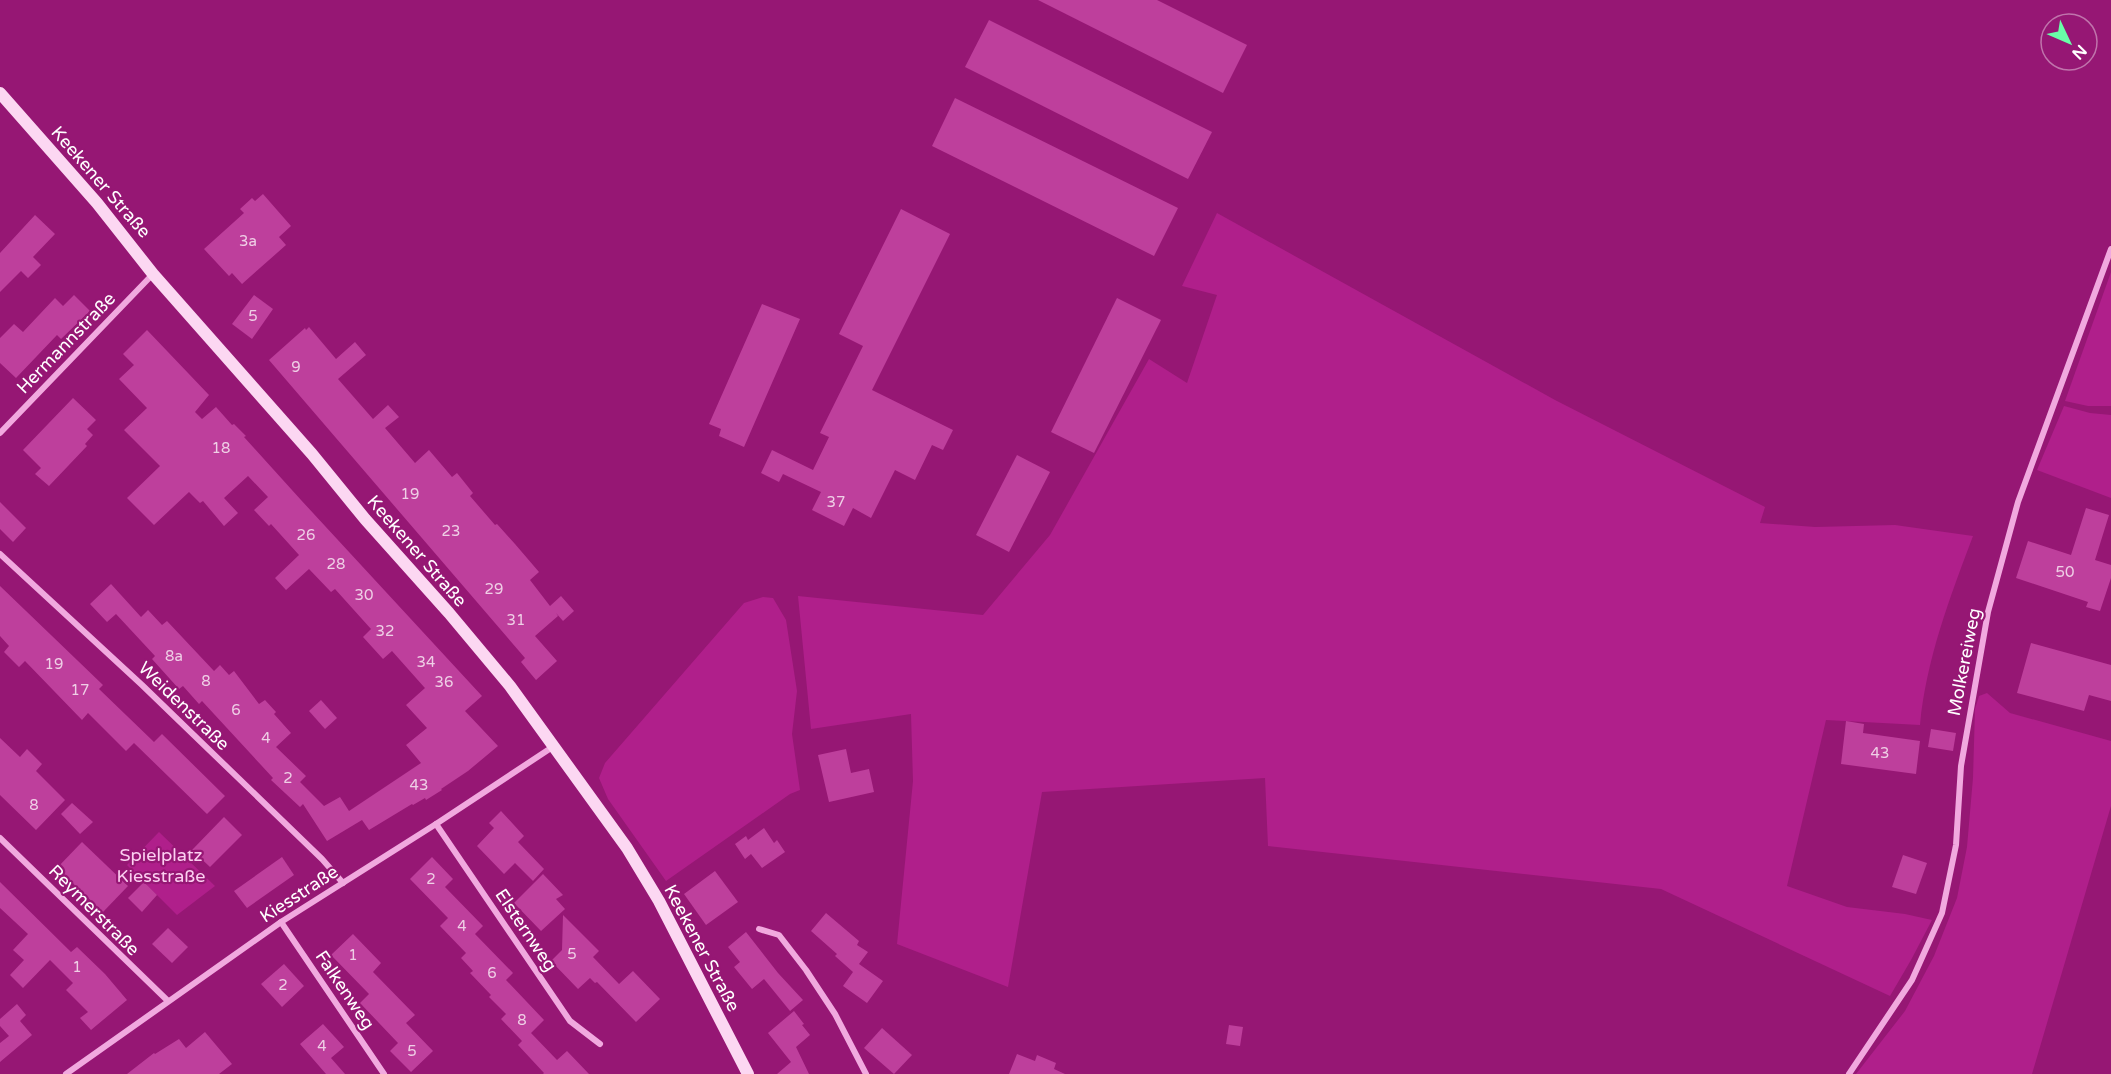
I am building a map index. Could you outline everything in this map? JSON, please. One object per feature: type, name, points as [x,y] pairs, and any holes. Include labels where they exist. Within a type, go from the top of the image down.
[{"type":"main road","name":"Keekener Straße","points":[[0,93],[97,203],[153,274],[305,446],[510,686],[638,866],[748,1074]]},
{"type":"street","name":"Molkereiweg","points":[[1849,1074],[1912,980],[1942,913],[1956,845],[1961,766],[1988,612],[2018,502],[2111,249]]},
{"type":"street","name":"Hermannstraße","points":[[0,433],[153,274]]},
{"type":"street","name":"Weidenstraße","points":[[0,554],[142,685],[322,859],[343,883]]},
{"type":"street","name":"Kiesstraße","points":[[66,1074],[282,922],[554,746]]},
{"type":"street","name":"Elsternweg","points":[[436,824],[570,1021],[600,1044]]},
{"type":"street","name":"Reymerstraße","points":[[0,838],[168,1001]]},
{"type":"street","name":"Falkenweg","points":[[282,922],[384,1074]]},
{"type":"street","points":[[759,929],[779,935],[807,970],[866,1074]]},
{"type":"green space","points":[[1217,213],[1555,400],[1765,507],[1760,523],[1815,527],[1895,525],[1973,536],[1933,653],[1920,725],[1826,720],[1787,886],[1847,907],[1905,914],[1932,920],[1890,996],[1661,889],[1268,846],[1265,778],[1042,792],[1008,987],[897,944],[913,781],[911,714],[811,729],[798,596],[983,615],[1050,535],[1149,359],[1187,383],[1217,295],[1182,286]]},
{"type":"green space","points":[[2111,272],[2111,406],[2088,406],[2065,401]]},
{"type":"green space","points":[[2064,406],[2090,413],[2111,415],[2111,498],[2037,470]]},
{"type":"green space","points":[[763,597],[773,598],[786,620],[797,691],[792,734],[800,790],[790,794],[666,881],[608,799],[599,778],[605,763],[744,603]]},
{"type":"green space","points":[[1987,693],[2010,713],[2111,741],[2111,806],[2032,1074],[1856,1074],[1905,1011],[1934,956],[1957,898],[1967,847],[1973,778],[1975,709],[1979,696]]},
{"type":"green space","name":"Spielplatz Kiesstraße","points":[[159,832],[215,886],[177,915],[127,865]]},
{"type":"building","points":[[1038,0],[1157,0],[1247,45],[1223,93]]},
{"type":"building","points":[[989,20],[1212,132],[1188,179],[965,67]]},
{"type":"building","points":[[955,98],[1178,208],[1154,256],[932,146]]},
{"type":"building","points":[[263,194],[291,226],[279,237],[286,245],[242,284],[232,273],[229,276],[204,249],[244,213],[240,209],[252,198],[255,201]]},
{"type":"building","points":[[901,209],[950,234],[872,390],[953,430],[943,450],[932,445],[915,480],[895,470],[871,518],[853,508],[844,526],[812,510],[821,492],[783,474],[779,482],[761,473],[772,450],[813,470],[829,437],[820,433],[863,346],[839,334]]},
{"type":"building","points":[[35,215],[55,234],[33,257],[41,265],[28,278],[21,271],[0,292],[0,253]]},
{"type":"building","points":[[74,295],[90,311],[61,339],[57,335],[16,378],[0,363],[0,338],[14,324],[23,332],[55,298],[63,306]]},
{"type":"building","points":[[254,295],[273,309],[252,339],[232,324]]},
{"type":"building","points":[[1117,298],[1161,320],[1094,453],[1051,432]]},
{"type":"building","points":[[762,304],[800,319],[744,447],[719,436],[721,429],[709,424]]},
{"type":"building","points":[[309,327],[336,359],[355,342],[366,355],[338,379],[373,419],[388,405],[399,417],[385,428],[415,463],[429,450],[452,477],[457,473],[473,493],[470,496],[539,572],[530,580],[550,606],[561,596],[574,611],[563,621],[556,613],[558,616],[535,636],[557,661],[536,680],[521,662],[525,658],[269,360]]},
{"type":"building","points":[[147,330],[209,395],[195,412],[202,419],[216,407],[232,425],[234,424],[482,696],[465,711],[498,746],[442,790],[426,800],[425,798],[412,804],[369,830],[362,820],[327,841],[303,804],[300,807],[271,780],[273,778],[202,701],[199,704],[183,686],[179,689],[152,659],[155,656],[116,614],[107,622],[90,604],[111,584],[141,617],[148,610],[162,625],[167,621],[214,671],[220,665],[229,675],[234,671],[259,704],[265,700],[291,733],[276,747],[306,776],[300,782],[324,806],[340,797],[349,811],[421,763],[406,745],[427,728],[406,705],[425,688],[392,651],[383,659],[363,637],[371,629],[335,589],[331,592],[309,569],[286,590],[275,578],[299,555],[271,524],[269,526],[254,510],[268,497],[248,476],[224,498],[238,513],[224,526],[203,501],[200,503],[189,492],[154,525],[127,498],[160,466],[124,430],[147,408],[119,379],[134,365],[123,354]]},
{"type":"building","points":[[73,398],[96,420],[87,429],[93,435],[85,444],[87,446],[49,486],[35,474],[41,468],[23,450]]},
{"type":"building","points":[[1017,455],[1050,472],[1009,552],[976,535]]},
{"type":"building","points":[[0,502],[26,528],[13,542],[0,529]]},
{"type":"building","points":[[2086,508],[2109,515],[2095,560],[2111,565],[2111,578],[2100,611],[2086,607],[2088,602],[2016,578],[2028,541],[2071,555]]},
{"type":"building","points":[[0,586],[103,685],[99,689],[154,742],[162,734],[225,796],[207,814],[134,743],[126,751],[88,713],[82,720],[25,661],[19,667],[4,652],[9,646],[0,636]]},
{"type":"building","points":[[2031,643],[2111,665],[2111,701],[2089,695],[2084,711],[2017,693]]},
{"type":"building","points":[[321,700],[337,718],[325,729],[309,711]]},
{"type":"building","points":[[1846,721],[1864,724],[1863,733],[1920,741],[1916,774],[1841,764]]},
{"type":"building","points":[[1931,729],[1956,733],[1953,751],[1928,747]]},
{"type":"building","points":[[0,738],[20,757],[27,749],[42,764],[36,771],[65,800],[36,830],[0,795]]},
{"type":"building","points":[[846,749],[851,773],[869,769],[874,792],[829,802],[818,755]]},
{"type":"building","points":[[72,803],[93,822],[80,834],[61,814]]},
{"type":"building","points":[[501,811],[524,836],[518,842],[544,869],[533,881],[515,863],[504,874],[477,846],[494,828],[489,823]]},
{"type":"building","points":[[224,817],[242,835],[210,867],[192,850]]},
{"type":"building","points":[[764,828],[774,843],[777,840],[785,852],[762,868],[751,854],[745,859],[735,844],[746,836],[748,840]]},
{"type":"building","points":[[82,842],[128,886],[103,912],[57,868]]},
{"type":"building","points":[[1903,855],[1927,863],[1916,894],[1892,887]]},
{"type":"building","points":[[282,857],[294,875],[247,908],[234,891]]},
{"type":"building","points":[[432,857],[453,879],[445,887],[483,926],[475,934],[513,973],[506,980],[544,1020],[531,1033],[557,1060],[567,1051],[589,1074],[543,1074],[518,1045],[522,1041],[501,1019],[506,1014],[470,973],[473,971],[461,958],[466,953],[440,926],[448,918],[410,879]]},
{"type":"building","points":[[715,871],[738,902],[706,925],[684,894]]},
{"type":"building","points":[[543,874],[563,895],[556,899],[565,909],[541,931],[514,903]]},
{"type":"building","points":[[0,882],[71,952],[77,947],[105,974],[127,1000],[91,1030],[80,1018],[88,1012],[66,990],[73,983],[50,960],[23,988],[10,975],[24,960],[13,950],[28,934],[0,908]]},
{"type":"building","points":[[144,882],[157,895],[142,912],[128,898]]},
{"type":"building","points":[[826,913],[859,941],[857,945],[868,952],[859,964],[883,981],[867,1003],[843,986],[853,972],[811,931]]},
{"type":"building","points":[[563,915],[599,951],[593,957],[619,984],[633,971],[660,999],[636,1022],[597,982],[595,983],[590,978],[578,989],[551,961],[562,950]]},
{"type":"building","points":[[168,928],[188,947],[172,963],[152,944]]},
{"type":"building","points":[[746,932],[778,973],[803,1000],[790,1011],[764,979],[752,989],[734,967],[740,962],[728,947]]},
{"type":"building","points":[[353,934],[381,963],[373,972],[415,1015],[406,1023],[433,1051],[411,1072],[390,1051],[398,1043],[360,1003],[369,994],[331,955]]},
{"type":"building","points":[[284,964],[304,986],[282,1007],[261,984]]},
{"type":"building","points":[[17,1004],[26,1015],[20,1021],[32,1035],[0,1062],[0,1043],[9,1036],[0,1026],[0,1019]]},
{"type":"building","points":[[794,1011],[810,1035],[796,1047],[809,1074],[777,1074],[791,1062],[768,1033]]},
{"type":"building","points":[[323,1024],[344,1047],[331,1058],[345,1074],[326,1074],[300,1044]]},
{"type":"building","points":[[1229,1025],[1243,1027],[1240,1046],[1226,1044]]},
{"type":"building","points":[[882,1028],[912,1055],[894,1074],[864,1048]]},
{"type":"building","points":[[205,1032],[232,1064],[219,1074],[127,1074],[154,1053],[179,1039],[186,1048]]},
{"type":"building","points":[[1017,1054],[1035,1061],[1037,1055],[1056,1063],[1054,1069],[1065,1074],[1009,1074]]}]
